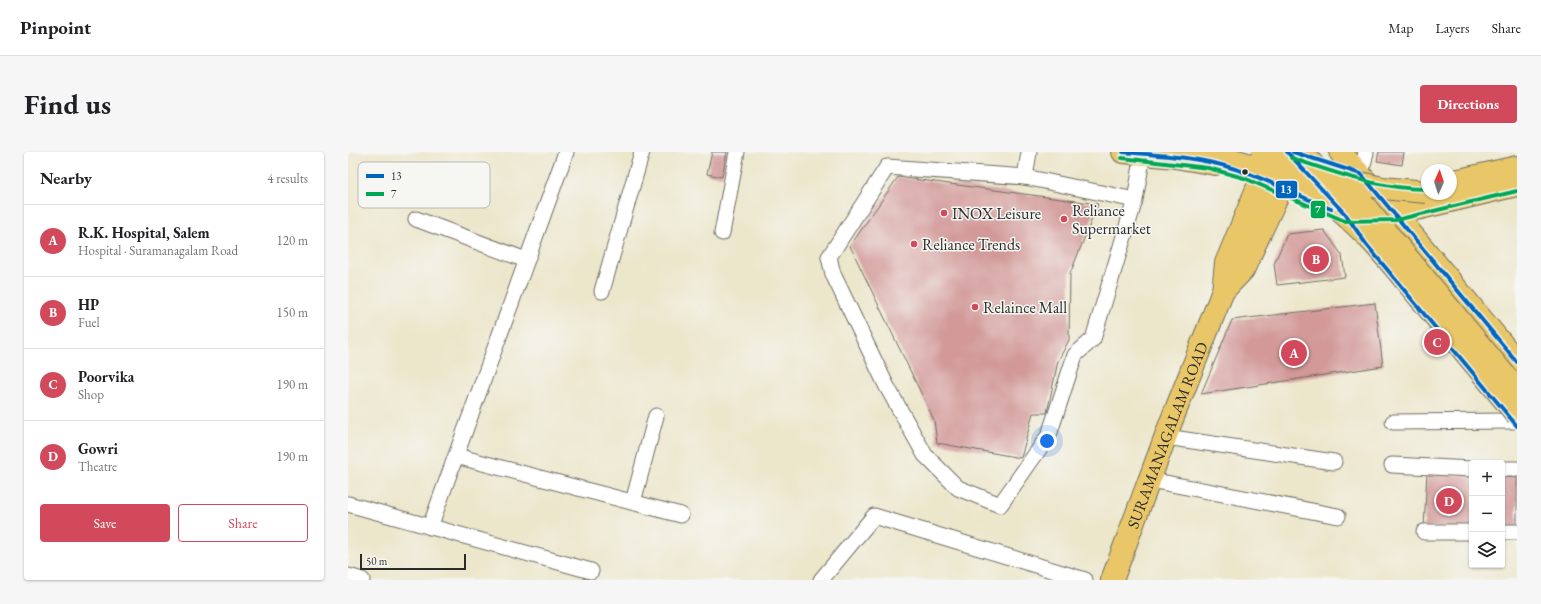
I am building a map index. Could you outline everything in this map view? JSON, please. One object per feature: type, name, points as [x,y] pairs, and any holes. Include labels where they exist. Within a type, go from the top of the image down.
[{"type":"main road","points":[[1195,152],[1223,157],[1270,172],[1295,184],[1335,207],[1373,241],[1516,417]]},
{"type":"main road","points":[[1263,152],[1331,175],[1382,188],[1421,191]]},
{"type":"main road","points":[[1287,152],[1346,215],[1366,244],[1516,417]]},
{"type":"main road","points":[[1293,152],[1361,174],[1396,181],[1421,183]]},
{"type":"main road","points":[[1302,152],[1435,306],[1516,417]]},
{"type":"main road","points":[[1321,152],[1517,390]]},
{"type":"main road","points":[[1340,152],[1396,214],[1517,362]]},
{"type":"main road","points":[[1133,153],[1209,162],[1246,172],[1346,215],[1396,214],[1517,185]]},
{"type":"main road","points":[[1457,180],[1517,167]]},
{"type":"main road","points":[[1331,175],[1367,192],[1383,207],[1402,233],[1517,374]]},
{"type":"main road","points":[[1457,189],[1517,175]]},
{"type":"main road","points":[[1223,291],[1226,263],[1261,179]]},
{"type":"main road","points":[[1223,291],[1243,270],[1281,188]]},
{"type":"main road","name":"SURAMANAGALAM ROAD","points":[[1112,580],[1166,436],[1223,291]]},
{"type":"street","points":[[430,527],[566,152]]},
{"type":"street","points":[[602,291],[642,152]]},
{"type":"street","points":[[722,233],[737,152]]},
{"type":"street","points":[[1026,177],[1030,152]]},
{"type":"street","points":[[1361,174],[1366,152]]},
{"type":"street","points":[[1133,153],[1135,200],[1093,339],[1075,355],[1048,435],[1000,505],[958,488],[925,455],[886,385],[833,274],[828,257],[887,168],[1026,177],[1135,200]]},
{"type":"street","points":[[416,219],[526,260]]},
{"type":"street","points":[[633,502],[656,416]]},
{"type":"street","points":[[1393,422],[1516,417]]},
{"type":"street","points":[[1166,436],[1334,462]]},
{"type":"street","points":[[456,456],[680,514]]},
{"type":"street","points":[[1392,465],[1469,469]]},
{"type":"street","points":[[1505,469],[1517,468]]},
{"type":"street","points":[[1150,480],[1338,516]]},
{"type":"street","points":[[348,504],[591,571]]},
{"type":"street","points":[[821,580],[874,516],[1085,580]]},
{"type":"street","points":[[1424,532],[1469,532]]},
{"type":"street","points":[[1505,532],[1517,532]]},
{"type":"street","points":[[348,576],[362,580]]},
{"type":"building","points":[[712,152],[727,152],[722,177],[707,174]]},
{"type":"building","points":[[1379,152],[1404,152],[1402,165],[1377,161]]},
{"type":"building","name":"Relaince Mall","points":[[898,177],[1098,204],[1070,274],[1069,340],[1058,361],[1047,413],[1033,413],[1021,458],[937,443],[934,420],[850,246]]},
{"type":"building","points":[[1324,230],[1342,255],[1345,277],[1277,285],[1274,264],[1287,234]]},
{"type":"building","points":[[1375,303],[1383,366],[1201,394],[1232,320]]},
{"type":"building","points":[[1427,473],[1469,475],[1469,528],[1424,527]]},
{"type":"building","points":[[1505,477],[1517,478],[1517,529],[1505,528]]},
{"type":"transit line","name":"13","points":[[1123,152],[1178,157],[1219,164],[1245,172],[1331,209]]},
{"type":"transit line","name":"13","points":[[1287,152],[1346,215],[1366,244],[1517,426]]},
{"type":"transit line","name":"13","points":[[1293,152],[1361,174],[1517,362]]},
{"type":"transit line","name":"7","points":[[1122,158],[1208,168],[1244,178],[1345,221],[1396,220],[1517,191]]},
{"type":"transit line","name":"7","points":[[1291,158],[1358,179],[1392,186],[1421,189]]},
{"type":"place","name":"INOX Leisure","points":[[944,213]]},
{"type":"place","name":"Reliance Supermarket","points":[[1064,219]]},
{"type":"place","name":"Reliance Trends","points":[[914,244]]},
{"type":"place","name":"HP","points":[[1316,259]]},
{"type":"place","name":"Relaince Mall","points":[[975,307]]},
{"type":"place","name":"Poorvika","points":[[1437,342]]},
{"type":"place","name":"R.K. Hospital, Salem","points":[[1294,353]]},
{"type":"place","name":"Gowri","points":[[1449,501]]}]
